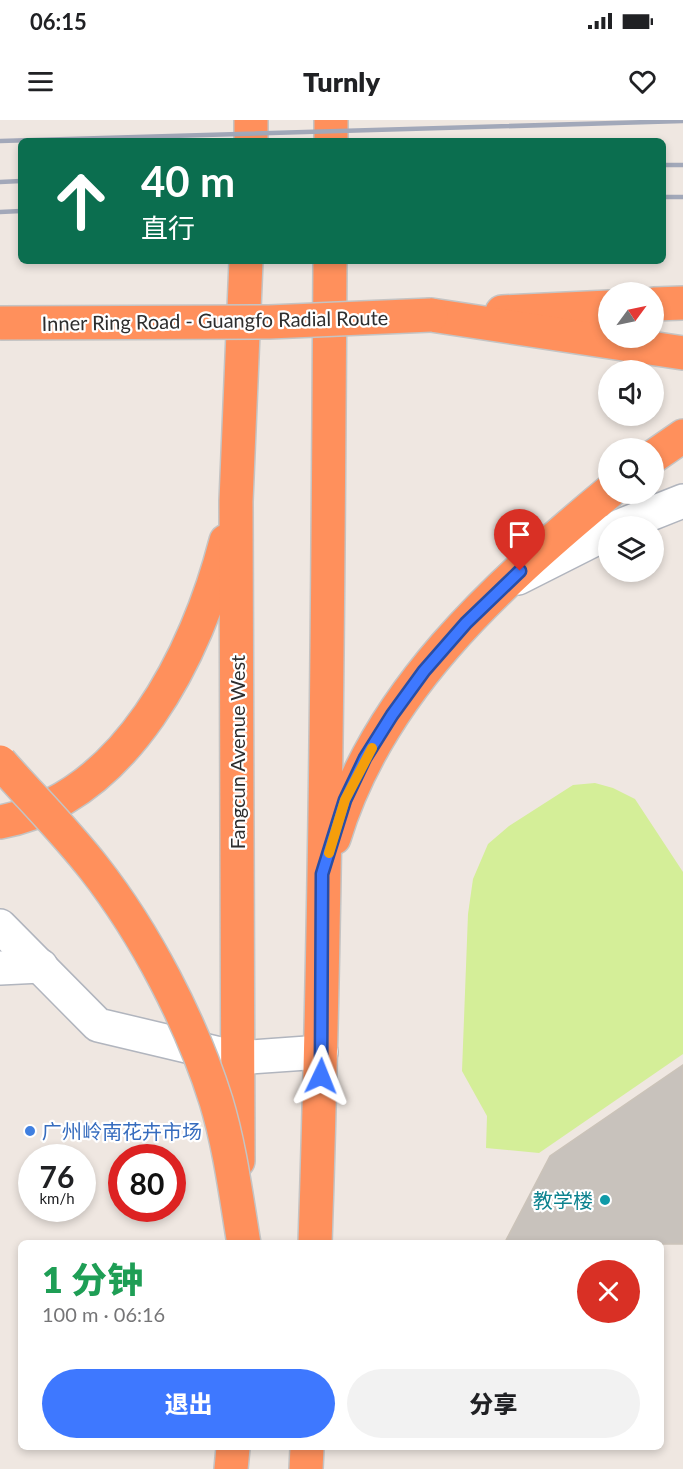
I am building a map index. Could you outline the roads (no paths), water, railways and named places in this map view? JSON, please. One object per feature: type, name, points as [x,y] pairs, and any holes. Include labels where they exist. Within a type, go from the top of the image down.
[{"type":"highway","points":[[251,120],[251,138]]},
{"type":"highway","points":[[330,138],[331,120]]},
{"type":"highway","name":"Fangcun Avenue West","points":[[242,1240],[237,1058],[236,501],[246,264]]},
{"type":"highway","points":[[315,1240],[321,1052],[330,264]]},
{"type":"highway","points":[[664,304],[683,303]]},
{"type":"highway","points":[[431,315],[598,307]]},
{"type":"highway","points":[[431,315],[683,352]]},
{"type":"highway","name":"Inner Ring Road - Guangfo Radial Route","points":[[0,323],[269,322],[431,315]]},
{"type":"highway","points":[[664,449],[683,436]]},
{"type":"highway","points":[[0,822],[12,820],[66,797],[111,762],[145,722],[174,679],[202,613],[218,573],[236,501]]},
{"type":"highway","points":[[322,874],[345,800],[365,758],[424,671],[504,586],[598,502]]},
{"type":"highway","points":[[0,762],[94,868],[133,926],[167,985],[194,1044],[216,1101],[232,1171],[241,1240]]},
{"type":"highway","points":[[231,1469],[233,1450]]},
{"type":"highway","points":[[246,1469],[247,1450]]},
{"type":"highway","points":[[306,1469],[307,1450]]},
{"type":"street","points":[[645,516],[683,501]]},
{"type":"street","points":[[504,586],[598,538]]},
{"type":"street","points":[[0,926],[99,1025],[237,1058],[321,1052]]},
{"type":"street","points":[[0,968],[41,966]]},
{"type":"railway","points":[[102,138],[683,121]]},
{"type":"railway","points":[[0,141],[18,140]]},
{"type":"railway","points":[[666,165],[683,165]]},
{"type":"railway","points":[[0,182],[18,181]]},
{"type":"railway","points":[[666,197],[683,197]]},
{"type":"railway","points":[[0,212],[18,211]]},
{"type":"place","name":"广州岭南花卉市场","points":[[30,1131]]},
{"type":"place","name":"教学楼","points":[[605,1200]]}]
